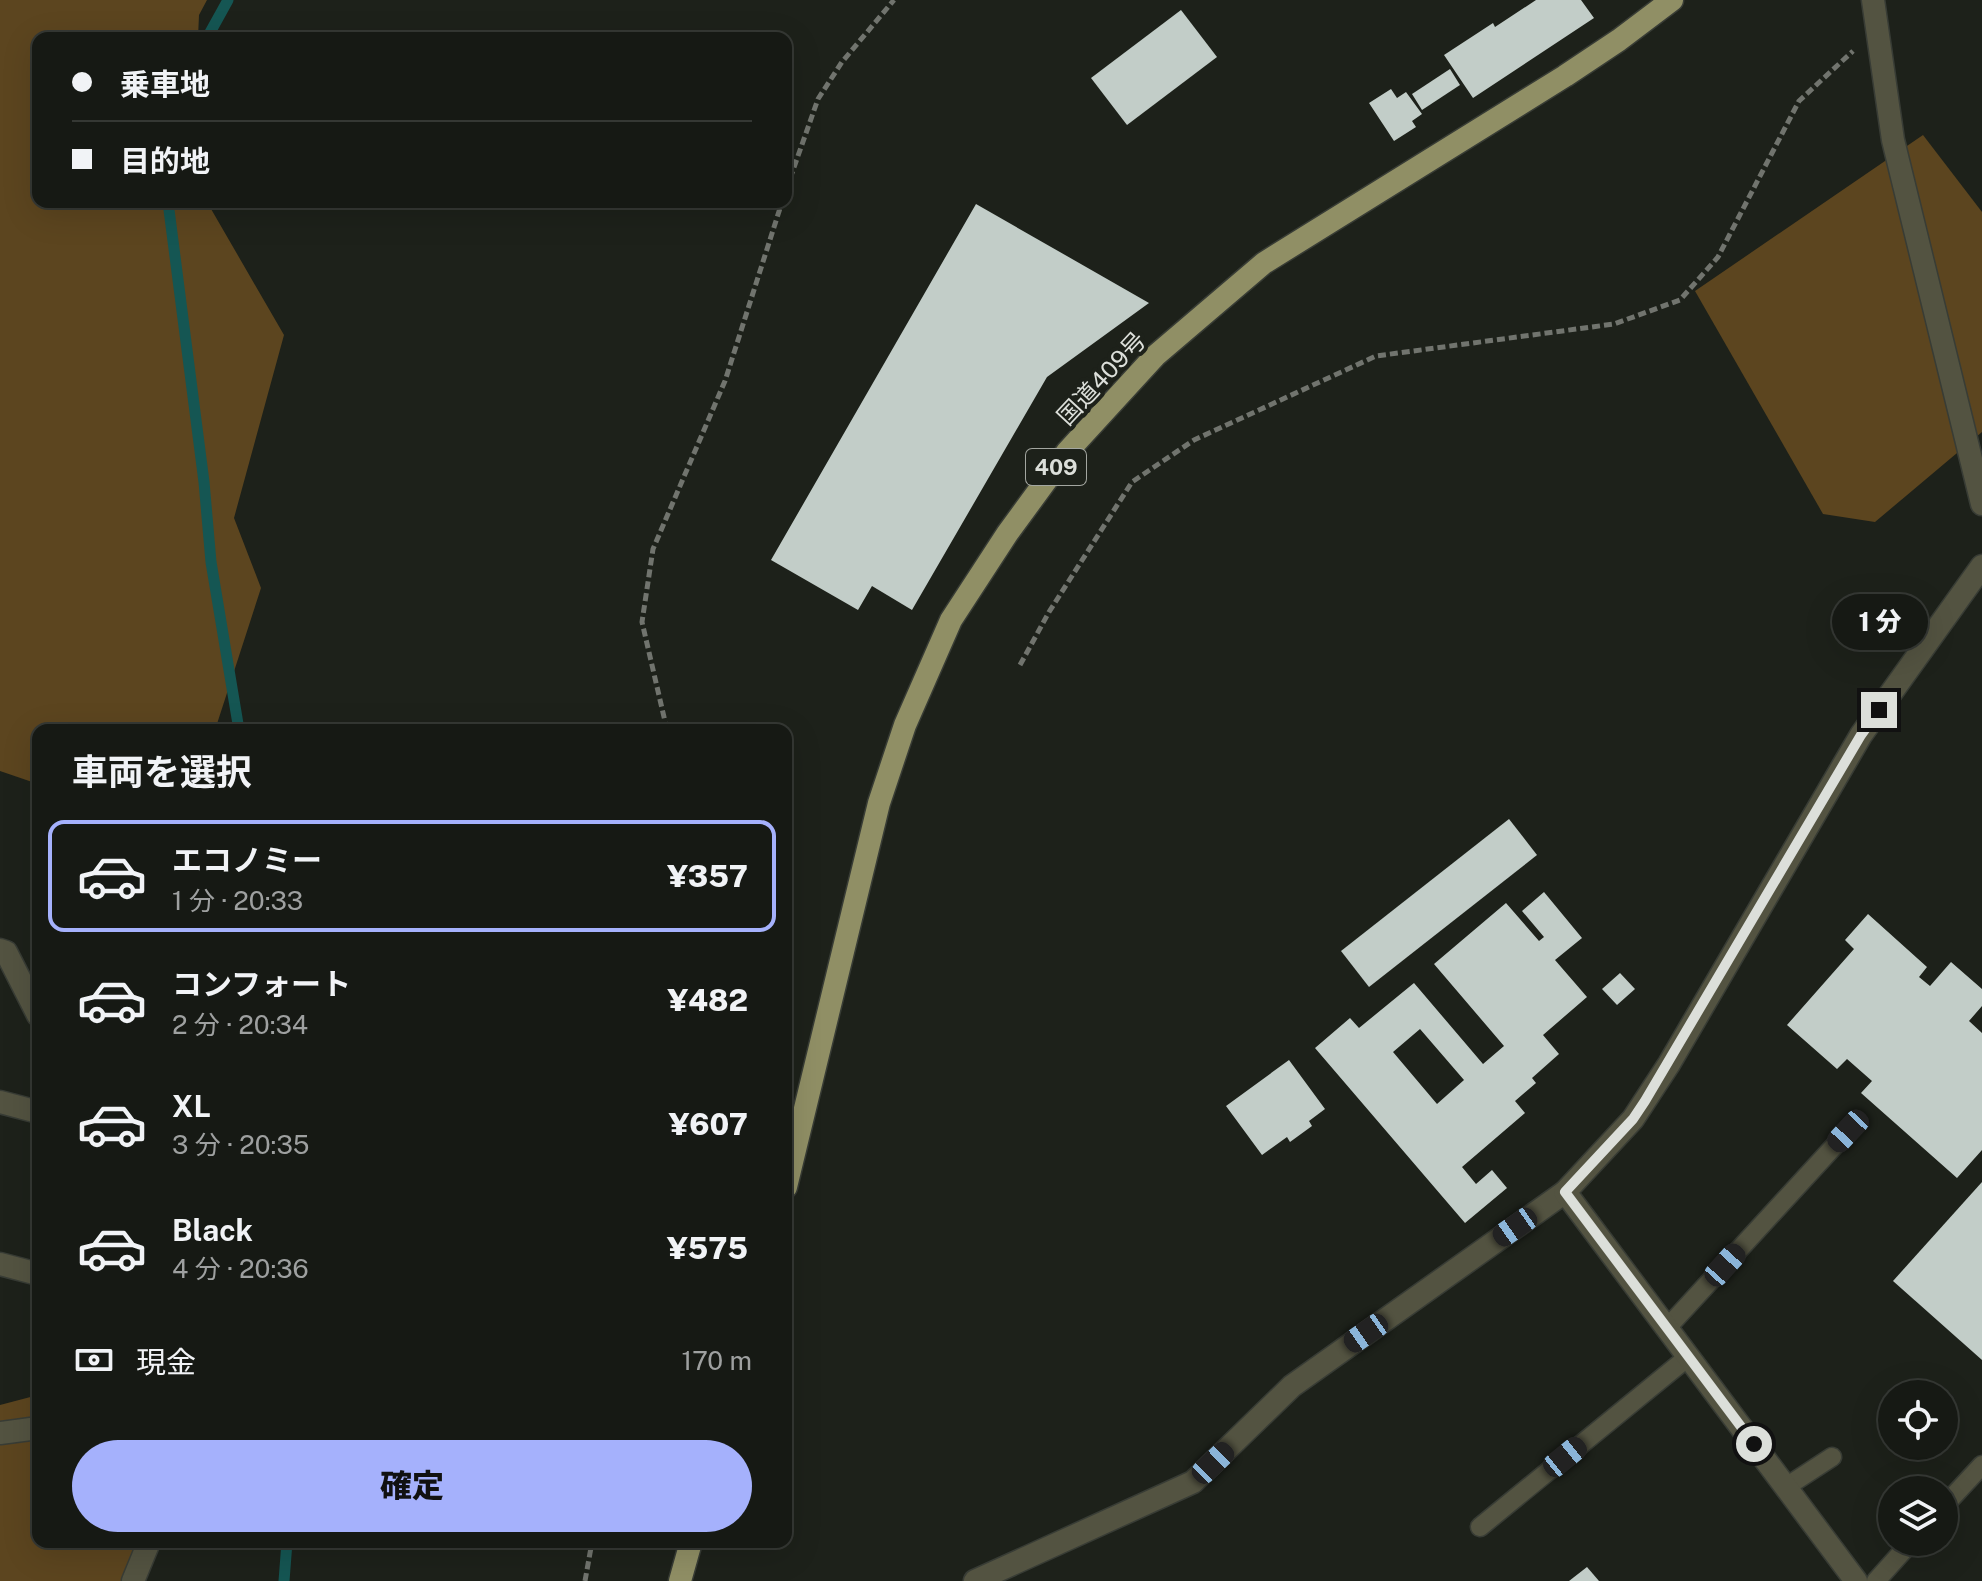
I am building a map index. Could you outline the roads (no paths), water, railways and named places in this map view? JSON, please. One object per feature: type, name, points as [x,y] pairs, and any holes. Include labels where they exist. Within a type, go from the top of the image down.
[{"type":"highway","name":"国道409号","points":[[792,1162],[879,803],[905,725],[951,620],[1007,534],[1067,452],[1155,356],[1264,263],[1565,76],[1672,0]]},
{"type":"highway","points":[[680,1581],[689,1548]]},
{"type":"street","points":[[1873,0],[1898,167],[1982,504]]},
{"type":"street","points":[[975,1581],[1193,1482],[1292,1386],[1565,1192],[1633,1119],[1669,1064],[1861,735],[1982,566]]},
{"type":"street","points":[[0,950],[6,952],[32,1003]]},
{"type":"street","points":[[0,1102],[32,1110]]},
{"type":"street","points":[[1565,1192],[1856,1581]]},
{"type":"street","points":[[0,1264],[32,1272]]},
{"type":"street","points":[[0,1433],[32,1429]]},
{"type":"street","points":[[133,1581],[147,1548]]},
{"type":"lane","points":[[1667,1328],[1848,1131]]},
{"type":"lane","points":[[1480,1527],[1688,1357]]},
{"type":"lane","points":[[1786,1487],[1832,1457]]},
{"type":"lane","points":[[1958,1491],[1982,1465]]},
{"type":"lane","points":[[1876,1581],[1898,1556]]},
{"type":"waterway","points":[[210,32],[228,0]]},
{"type":"waterway","points":[[169,208],[204,482],[211,562],[238,724]]},
{"type":"waterway","points":[[284,1581],[287,1548]]}]
